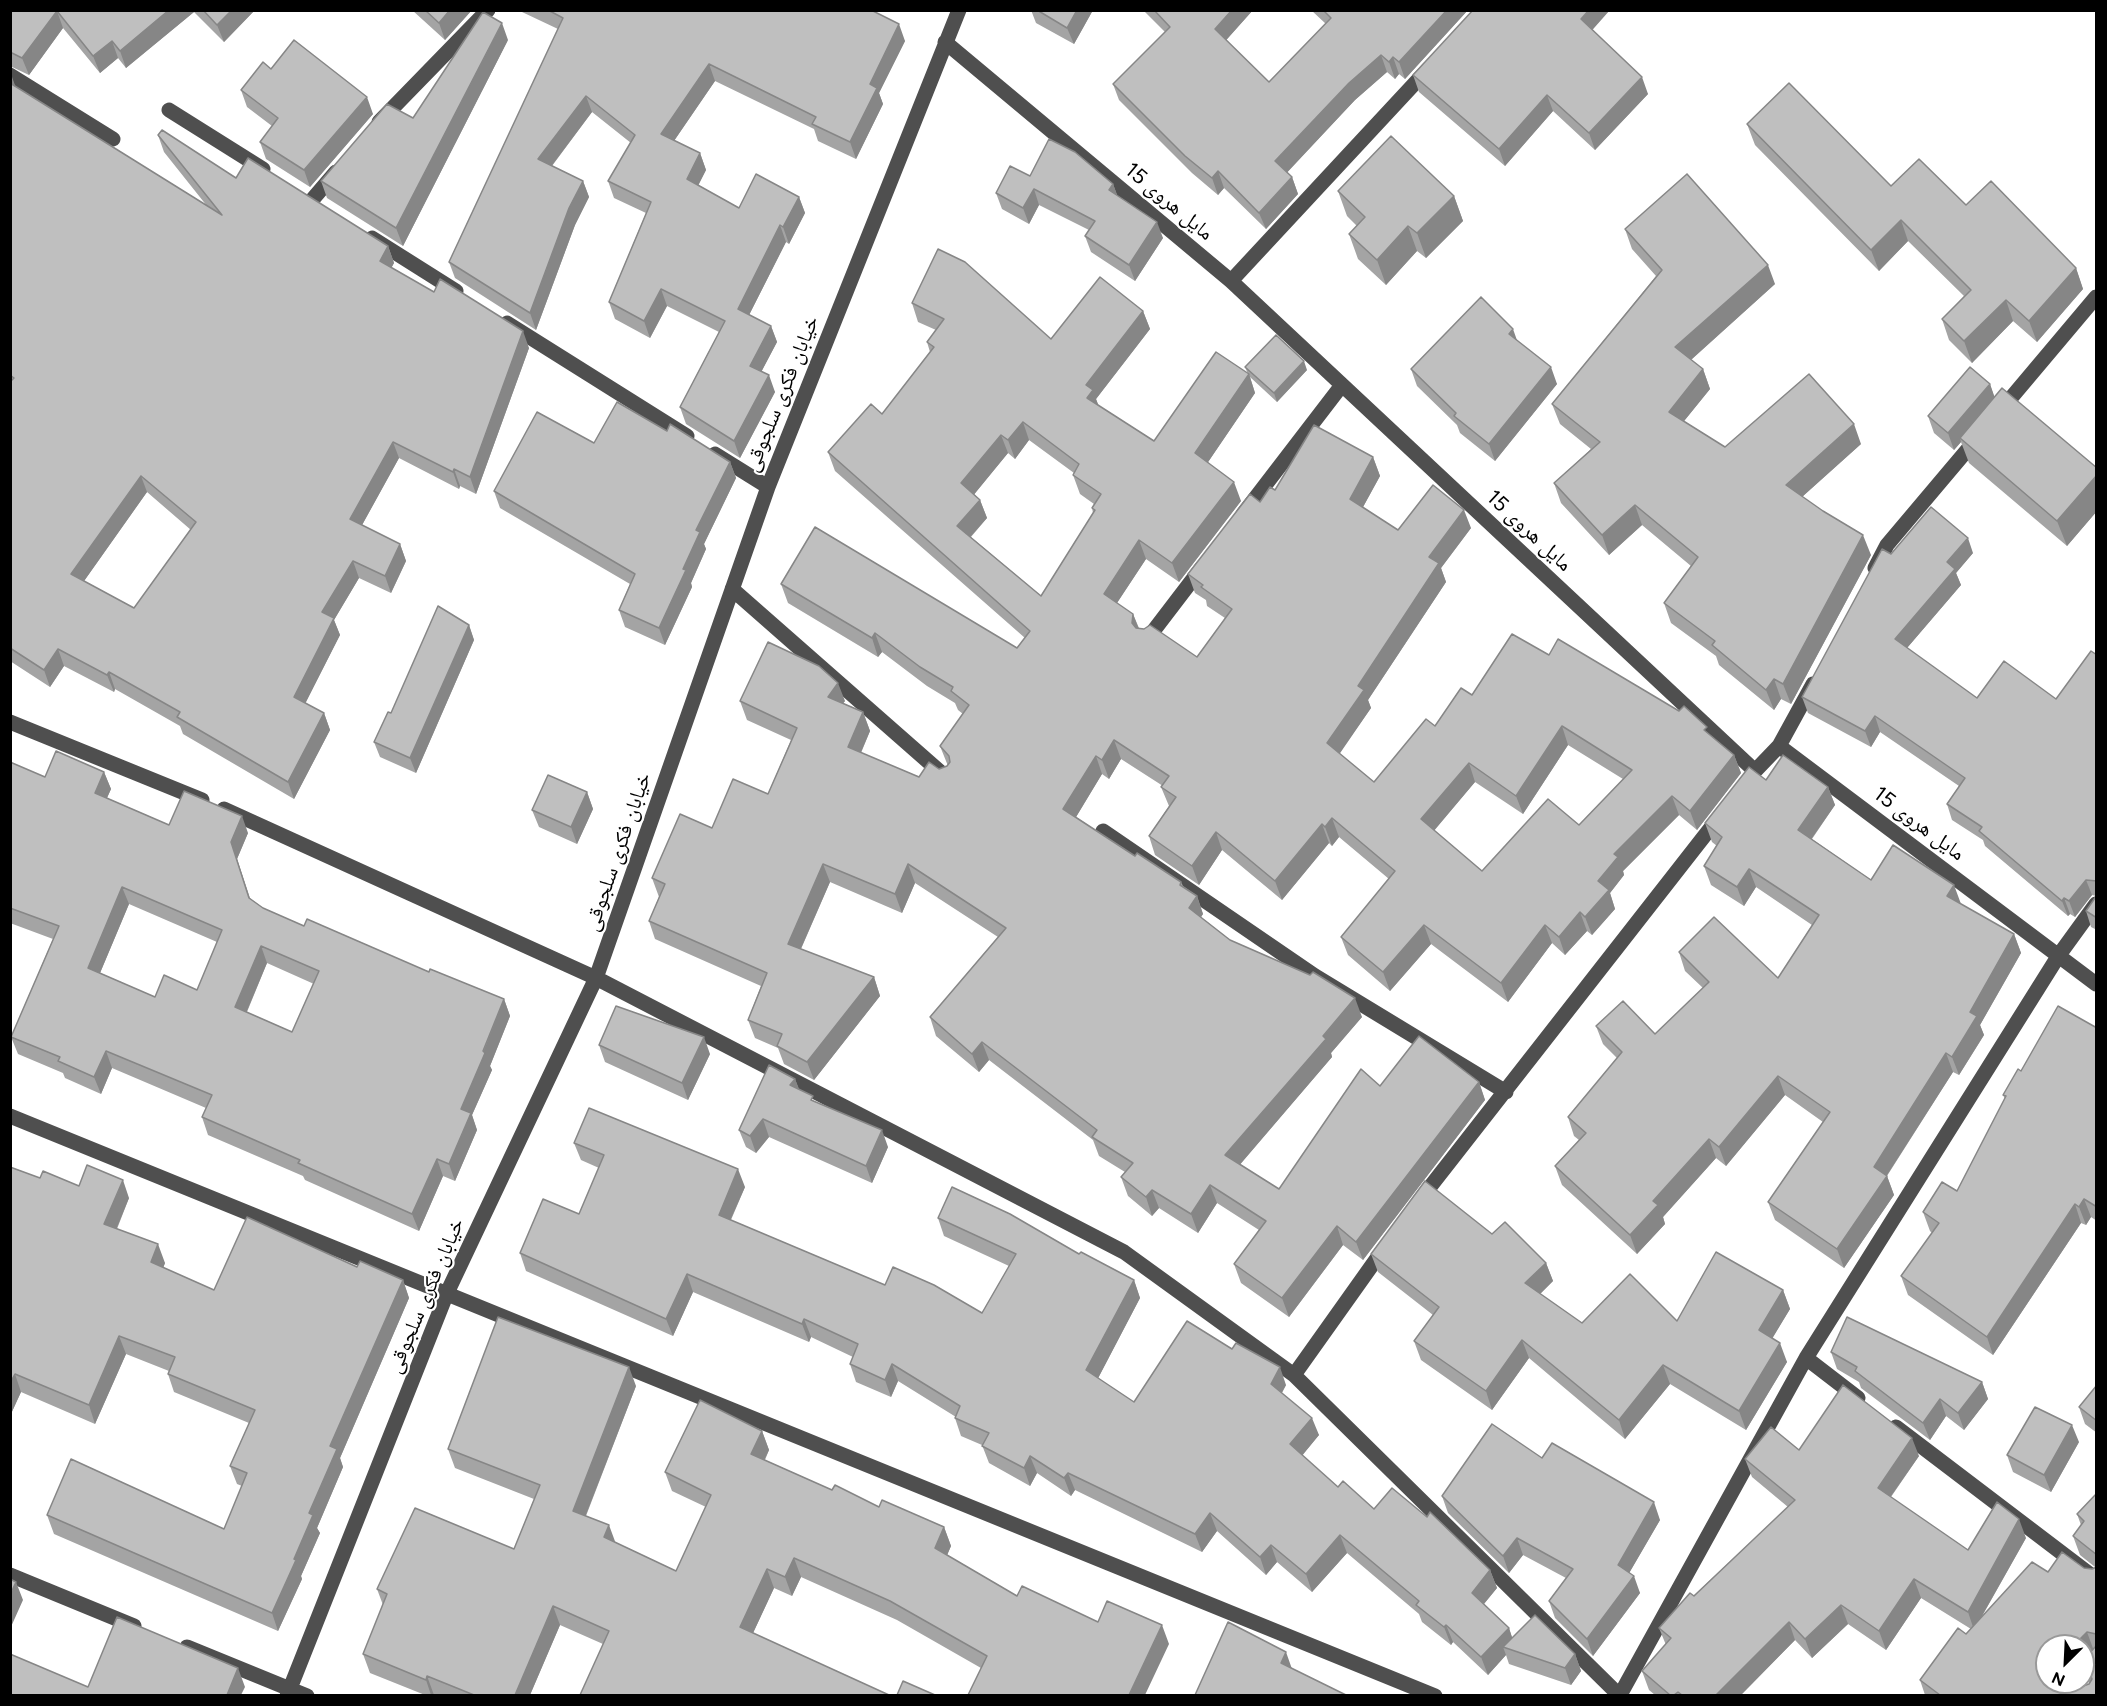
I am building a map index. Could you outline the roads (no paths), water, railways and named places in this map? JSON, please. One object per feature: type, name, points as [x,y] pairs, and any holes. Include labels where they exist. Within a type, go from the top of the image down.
[{"type":"street","points":[[365,138],[488,10]]},
{"type":"street","name":"خیابان فکری سلجوقی","points":[[289,1692],[447,1293],[596,978],[768,487],[959,10]]},
{"type":"street","name":"مایل هروی 15","points":[[945,42],[1231,281],[1752,776],[1779,746],[2097,984]]},
{"type":"street","points":[[1231,281],[1441,54]]},
{"type":"street","points":[[10,75],[113,140]]},
{"type":"street","points":[[169,110],[274,176]]},
{"type":"street","points":[[312,200],[343,165]]},
{"type":"street","points":[[363,232],[474,302]]},
{"type":"street","points":[[1866,585],[1887,545],[2097,297]]},
{"type":"street","points":[[494,315],[768,487]]},
{"type":"street","points":[[1234,526],[1342,385]]},
{"type":"street","points":[[1148,638],[1213,554]]},
{"type":"street","points":[[732,589],[947,778]]},
{"type":"street","points":[[1779,746],[1822,666]]},
{"type":"street","points":[[10,722],[255,822],[596,978],[1124,1252],[1294,1375],[1620,1695],[1806,1358],[2059,955],[2097,904]]},
{"type":"street","points":[[1412,1211],[1733,799]]},
{"type":"street","points":[[1103,831],[1315,976],[1506,1092]]},
{"type":"street","points":[[10,1116],[1435,1695]]},
{"type":"street","points":[[1294,1375],[1390,1239]]},
{"type":"street","points":[[1806,1358],[2097,1580]]},
{"type":"street","points":[[10,1575],[150,1632]]},
{"type":"street","points":[[172,1641],[289,1692],[307,1695]]}]
